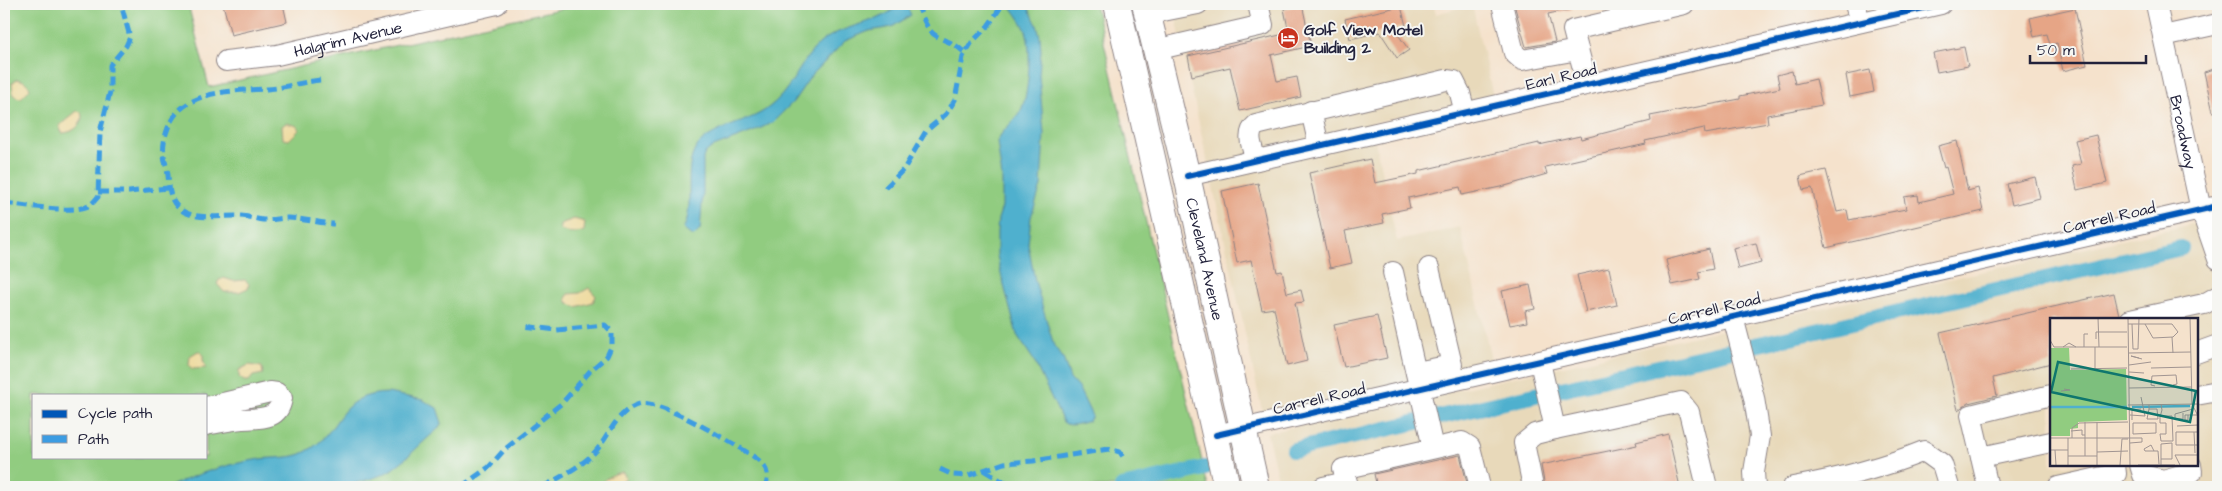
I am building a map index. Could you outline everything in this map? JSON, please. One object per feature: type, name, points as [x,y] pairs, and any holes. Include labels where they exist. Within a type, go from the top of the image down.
[{"type":"main road","name":"Cleveland Avenue","points":[[1117,4],[1227,487]]},
{"type":"main road","name":"Cleveland Avenue","points":[[1146,9],[1187,176],[1256,487]]},
{"type":"street","name":"Halgrim Avenue","points":[[226,61],[277,55],[497,4]]},
{"type":"street","points":[[1146,9],[1198,4]]},
{"type":"street","points":[[1502,4],[1514,53],[1522,60],[1578,50]]},
{"type":"street","points":[[1588,84],[1573,30],[1684,4]]},
{"type":"street","name":"Earl Road","points":[[1187,176],[1588,84],[1858,13],[1941,4]]},
{"type":"street","name":"Broadway","points":[[2156,4],[2210,208],[2218,259]]},
{"type":"street","points":[[1156,50],[1263,25],[1263,5]]},
{"type":"street","points":[[2164,36],[2218,24]]},
{"type":"street","points":[[1256,160],[1250,134],[1256,125],[1446,80],[1454,81],[1460,93],[1465,113]]},
{"type":"street","points":[[1311,111],[1319,146]]},
{"type":"street","name":"Carrell Road","points":[[1216,435],[1418,380],[1541,368],[1733,318],[2210,208]]},
{"type":"street","points":[[1418,380],[1452,365],[1429,268]]},
{"type":"street","points":[[1393,272],[1433,448]]},
{"type":"street","points":[[2139,318],[2204,304],[2218,296]]},
{"type":"street","points":[[1733,318],[1754,398],[1760,436],[1755,466],[1755,487]]},
{"type":"street","points":[[2197,353],[2218,345]]},
{"type":"street","points":[[1541,368],[1555,429]]},
{"type":"street","points":[[2197,395],[2218,391]]},
{"type":"street","points":[[208,406],[270,392],[277,393],[282,398],[281,406],[275,413],[266,417],[208,425]]},
{"type":"street","points":[[1988,487],[1971,415],[2050,395]]},
{"type":"street","points":[[1533,487],[1524,443],[1535,434],[1681,402],[1689,412],[1707,487]]},
{"type":"street","points":[[1323,487],[1347,485],[1344,469],[1462,442],[1470,448],[1480,487]]},
{"type":"street","points":[[1981,457],[2050,442]]},
{"type":"street","points":[[1793,487],[1830,480],[1883,466],[1924,451],[1942,464],[1949,487]]},
{"type":"street","points":[[2058,487],[2116,474],[2115,466]]},
{"type":"street","points":[[2140,466],[2143,475],[2163,480],[2192,472],[2191,466]]},
{"type":"shaded area","points":[[1173,4],[1433,4],[1436,14],[1472,4],[1493,96],[1371,123],[1397,241],[1460,227],[1492,364],[1263,415]]},
{"type":"shaded area","points":[[2197,223],[2206,251],[2218,277],[2218,487],[1280,487],[1267,433]]},
{"type":"green space","points":[[4,4],[188,4],[209,87],[582,4],[1095,4],[1208,487],[4,487]]},
{"type":"sand","points":[[17,79],[24,81],[30,87],[21,98],[16,97],[13,93],[12,83]]},
{"type":"sand","points":[[77,111],[81,112],[82,116],[80,124],[74,130],[62,133],[59,126]]},
{"type":"sand","points":[[286,123],[297,126],[299,130],[289,140],[283,139],[282,126]]},
{"type":"sand","points":[[574,219],[585,222],[584,231],[572,233],[560,230],[560,224]]},
{"type":"sand","points":[[224,278],[233,281],[245,280],[249,284],[248,288],[239,292],[224,292],[217,284],[219,280]]},
{"type":"sand","points":[[589,288],[596,296],[593,302],[576,307],[567,302],[566,298],[569,294],[580,293]]},
{"type":"sand","points":[[198,351],[203,354],[206,368],[192,369],[189,365],[190,356]]},
{"type":"sand","points":[[249,365],[262,367],[263,374],[253,376],[249,381],[244,381],[239,377],[239,370]]},
{"type":"sand","points":[[623,472],[626,478],[618,483],[616,487],[599,487],[609,477]]},
{"type":"water","points":[[1015,4],[1027,4],[1037,25],[1041,50],[1039,75],[1044,134],[1041,186],[1031,217],[1028,244],[1035,281],[1054,346],[1063,358],[1070,379],[1079,389],[1092,416],[1089,421],[1069,425],[1063,422],[1033,359],[1017,335],[997,255],[998,219],[1002,207],[1002,177],[997,142],[1002,133],[1020,112],[1026,95],[1029,72],[1028,39],[1023,25],[1012,8]]},
{"type":"water","points":[[906,5],[911,15],[892,27],[869,31],[845,41],[811,76],[793,102],[773,122],[711,148],[705,153],[703,158],[700,230],[693,237],[683,229],[689,210],[689,177],[692,157],[702,141],[710,135],[751,118],[776,102],[815,48],[830,36]]},
{"type":"water","points":[[388,393],[423,400],[437,408],[442,423],[438,429],[403,460],[380,476],[344,487],[169,487],[191,477],[225,466],[260,459],[289,457],[305,452],[318,444],[348,407],[358,400],[371,395]]},
{"type":"building","points":[[223,4],[283,4],[287,22],[231,35]]},
{"type":"building","points":[[1302,4],[1311,46],[1271,55],[1277,81],[1297,77],[1301,97],[1240,111],[1230,67],[1192,76],[1188,56],[1289,33],[1284,9]]},
{"type":"building","points":[[1514,4],[1572,4],[1572,9],[1548,14],[1555,42],[1526,47]]},
{"type":"building","points":[[1401,6],[1406,26],[1394,29],[1409,50],[1397,58],[1380,32],[1350,39],[1345,19]]},
{"type":"building","points":[[2075,8],[2087,65],[2063,71],[2057,43],[2050,45],[2047,34],[2034,37],[2030,18]]},
{"type":"building","points":[[1964,47],[1968,66],[1937,72],[1933,53]]},
{"type":"building","points":[[2218,68],[2218,111],[2213,112],[2204,72]]},
{"type":"building","points":[[1870,70],[1874,92],[1850,97],[1846,75]]},
{"type":"building","points":[[1792,71],[1795,84],[1816,79],[1822,105],[1767,115],[1768,123],[1705,134],[1704,128],[1645,141],[1646,144],[1545,167],[1547,174],[1505,186],[1462,195],[1460,187],[1408,198],[1410,208],[1382,214],[1384,223],[1345,231],[1352,263],[1330,268],[1309,173],[1370,159],[1375,183],[1418,174],[1418,171],[1539,143],[1539,145],[1580,136],[1581,139],[1651,121],[1650,116],[1740,99],[1740,96],[1780,88],[1777,75]]},
{"type":"building","points":[[2096,135],[2107,183],[2077,190],[2072,166],[2081,164],[2075,140]]},
{"type":"building","points":[[1957,141],[1968,191],[1978,188],[1983,211],[1826,248],[1812,188],[1803,190],[1800,176],[1826,170],[1837,212],[1847,210],[1849,220],[1906,209],[1904,197],[1918,195],[1919,202],[1953,194],[1938,146]]},
{"type":"building","points":[[2035,177],[2040,198],[2012,205],[2007,184]]},
{"type":"building","points":[[1258,183],[1277,272],[1282,271],[1287,293],[1301,290],[1304,302],[1295,303],[1307,361],[1287,366],[1274,308],[1262,310],[1251,260],[1237,263],[1222,191]]},
{"type":"building","points":[[1756,243],[1761,263],[1738,269],[1733,248]]},
{"type":"building","points":[[1709,249],[1713,269],[1698,272],[1700,279],[1672,285],[1666,260]]},
{"type":"building","points":[[1609,268],[1617,305],[1586,312],[1577,275]]},
{"type":"building","points":[[1530,285],[1535,309],[1525,311],[1527,322],[1510,325],[1502,291]]},
{"type":"building","points":[[2114,293],[2119,315],[2118,318],[2050,318],[2050,363],[1993,378],[1997,396],[1968,403],[1958,410],[1940,333]]},
{"type":"building","points":[[1377,316],[1387,358],[1344,367],[1334,325]]},
{"type":"building","points":[[1668,434],[1680,487],[1545,487],[1541,465],[1637,445],[1636,442]]},
{"type":"building","points":[[1460,455],[1468,487],[1377,487],[1374,474]]},
{"type":"waterway","points":[[1294,450],[2181,248]]},
{"type":"waterway","points":[[1122,487],[1205,468]]},
{"type":"marked path","points":[[4,203],[58,209],[78,209],[90,205],[98,197],[100,132],[110,92],[110,65],[126,46],[130,37],[121,4]]},
{"type":"marked path","points":[[917,4],[930,31],[965,53]]},
{"type":"marked path","points":[[885,188],[904,169],[926,131],[946,114],[955,100],[963,57],[972,42],[988,26],[1003,4]]},
{"type":"marked path","points":[[320,80],[274,88],[225,92],[197,99],[175,115],[165,137],[164,155],[171,195],[176,205],[187,213],[202,216],[243,216],[263,220],[289,218],[334,224]]},
{"type":"marked path","points":[[98,192],[129,192],[168,188]]},
{"type":"marked path","points":[[461,487],[489,467],[504,450],[562,403],[591,370],[607,356],[612,345],[612,332],[605,325],[557,330],[524,326]]},
{"type":"marked path","points":[[543,487],[583,463],[599,447],[619,418],[632,407],[640,404],[661,407],[675,413],[752,455],[765,468],[767,473],[765,487]]},
{"type":"marked path","points":[[940,469],[953,475],[967,476],[1004,463],[1033,461],[1109,449],[1120,452],[1125,460]]},
{"type":"marked path","points":[[985,471],[1012,487]]},
{"type":"cycle path","points":[[1187,176],[1941,4]]},
{"type":"cycle path","points":[[1216,435],[2218,206]]},
{"type":"place","name":"Golf View Motel Building 2","points":[[1288,38]]}]
